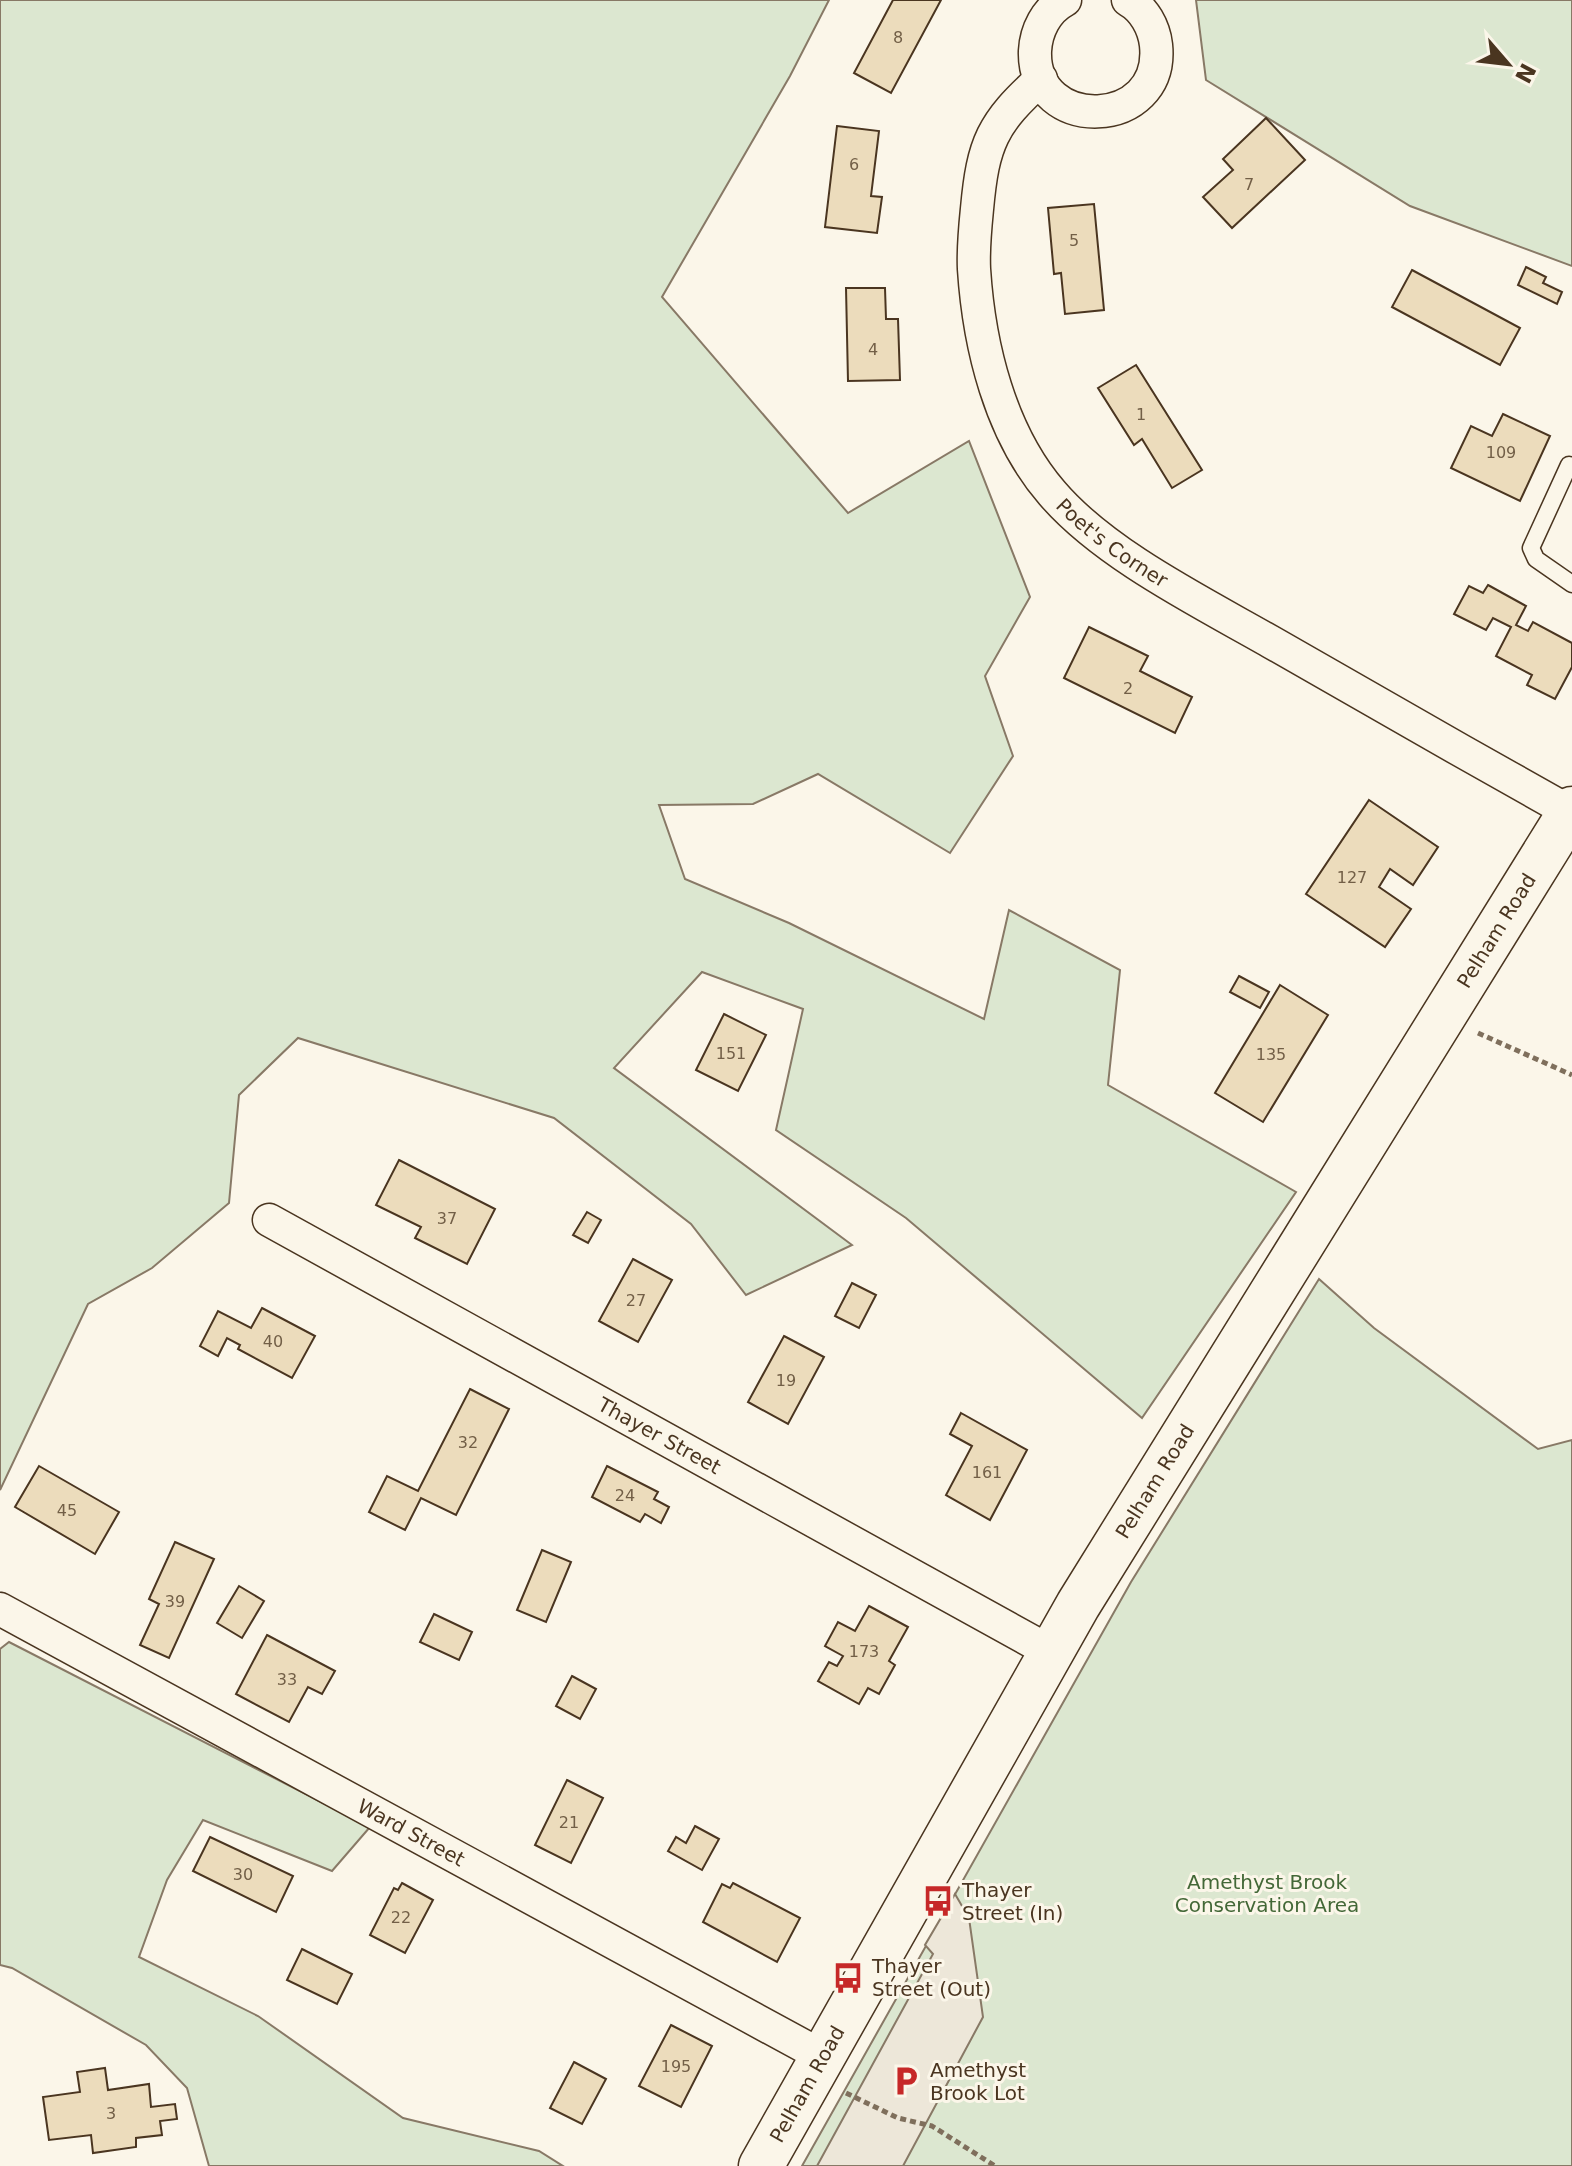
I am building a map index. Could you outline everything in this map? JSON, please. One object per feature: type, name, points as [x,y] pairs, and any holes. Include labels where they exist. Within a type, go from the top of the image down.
[{"type":"main road","name":"Pelham Road","points":[[761,2166],[1051,1652],[1571,810]]},
{"type":"street","points":[[1065,0],[1044,19],[1036,38],[1035,59],[1041,79],[1053,96],[1070,108],[1090,113],[1110,112],[1128,104],[1148,83],[1157,55],[1155,36],[1141,4]]},
{"type":"street","name":"Poet's Corner","points":[[1041,79],[1012,105],[985,150],[973,251],[976,302],[998,392],[1013,431],[1044,482],[1073,516],[1196,599],[1571,810]]},
{"type":"street","name":"Thayer Street","points":[[269,1220],[1051,1652]]},
{"type":"street","name":"Ward Street","points":[[0,1609],[822,2056]]},
{"type":"lane","points":[[1569,465],[1531,548],[1536,559],[1572,584]]},
{"type":"path","points":[[1442,1017],[1572,1075]]},
{"type":"path","points":[[855,2098],[898,2118],[932,2126],[995,2166]]},
{"type":"green space","points":[[0,0],[829,0],[790,76],[662,297],[848,513],[969,441],[1030,597],[985,676],[1013,756],[950,853],[818,774],[753,804],[659,805],[685,879],[789,923],[984,1019],[1009,910],[1120,970],[1108,1085],[1296,1192],[1142,1418],[906,1218],[776,1130],[803,1009],[702,972],[614,1068],[852,1245],[746,1295],[691,1224],[554,1118],[298,1038],[239,1095],[229,1203],[152,1268],[88,1304],[0,1490]]},
{"type":"green space","points":[[1196,0],[1572,0],[1572,266],[1410,206],[1206,80]]},
{"type":"green space","name":"Amethyst Brook Conservation Area","points":[[1319,1279],[1374,1328],[1538,1449],[1572,1440],[1572,2166],[802,2166],[1131,1582]]},
{"type":"green space","points":[[9,1642],[370,1827],[332,1871],[203,1820],[167,1880],[139,1957],[258,2016],[403,2118],[539,2151],[563,2166],[209,2166],[187,2088],[146,2045],[12,1968],[0,1965],[0,1649]]},
{"type":"shaded area","name":"Amethyst Brook Lot","points":[[955,1894],[969,1918],[983,2017],[903,2166],[817,2166],[933,1954],[925,1945]]},
{"type":"building","points":[[893,0],[941,0],[891,93],[854,73]]},
{"type":"building","points":[[1266,118],[1305,160],[1232,228],[1203,197],[1233,170],[1223,159]]},
{"type":"building","points":[[837,126],[879,131],[871,196],[882,197],[877,233],[825,227]]},
{"type":"building","points":[[1094,204],[1104,310],[1065,314],[1061,273],[1054,274],[1048,208]]},
{"type":"building","points":[[1526,267],[1546,277],[1543,283],[1562,292],[1557,304],[1518,285]]},
{"type":"building","points":[[1412,270],[1520,328],[1500,365],[1392,307]]},
{"type":"building","points":[[846,288],[885,288],[886,319],[898,319],[900,380],[848,381]]},
{"type":"building","points":[[1136,365],[1202,470],[1172,488],[1142,439],[1134,445],[1098,388]]},
{"type":"building","points":[[1503,414],[1550,436],[1520,501],[1451,468],[1471,426],[1492,436]]},
{"type":"building","points":[[1488,585],[1526,606],[1516,625],[1528,631],[1533,622],[1572,643],[1572,667],[1555,699],[1527,685],[1532,675],[1496,656],[1511,627],[1493,618],[1486,630],[1454,614],[1469,586],[1483,593]]},
{"type":"building","points":[[1089,627],[1148,656],[1140,671],[1192,697],[1175,733],[1064,678]]},
{"type":"building","points":[[1369,800],[1438,847],[1413,885],[1390,869],[1379,887],[1411,909],[1385,947],[1306,894]]},
{"type":"building","points":[[1239,976],[1269,992],[1260,1008],[1230,992]]},
{"type":"building","points":[[1280,985],[1328,1015],[1263,1122],[1215,1093]]},
{"type":"building","points":[[724,1014],[766,1035],[738,1091],[696,1070]]},
{"type":"building","points":[[399,1160],[495,1209],[467,1264],[415,1238],[421,1227],[376,1205]]},
{"type":"building","points":[[587,1212],[601,1220],[588,1243],[573,1235]]},
{"type":"building","points":[[633,1259],[672,1280],[638,1342],[599,1321]]},
{"type":"building","points":[[852,1283],[876,1295],[859,1328],[835,1316]]},
{"type":"building","points":[[262,1308],[315,1336],[292,1378],[238,1349],[240,1345],[227,1338],[218,1356],[200,1346],[218,1311],[251,1328]]},
{"type":"building","points":[[784,1336],[824,1357],[788,1424],[748,1402]]},
{"type":"building","points":[[470,1389],[509,1409],[456,1515],[421,1498],[405,1530],[369,1512],[387,1476],[418,1491]]},
{"type":"building","points":[[961,1413],[1027,1450],[990,1520],[946,1495],[972,1446],[950,1434]]},
{"type":"building","points":[[39,1466],[119,1512],[95,1554],[15,1507]]},
{"type":"building","points":[[607,1466],[658,1492],[654,1499],[669,1507],[661,1523],[645,1514],[640,1522],[592,1497]]},
{"type":"building","points":[[175,1542],[214,1559],[169,1658],[140,1645],[159,1604],[149,1599]]},
{"type":"building","points":[[542,1550],[571,1562],[546,1622],[517,1610]]},
{"type":"building","points":[[239,1586],[264,1601],[242,1638],[217,1623]]},
{"type":"building","points":[[869,1606],[908,1627],[889,1661],[895,1665],[879,1694],[868,1688],[859,1704],[818,1681],[829,1662],[837,1666],[843,1656],[825,1646],[838,1622],[855,1631]]},
{"type":"building","points":[[434,1614],[472,1632],[459,1660],[420,1642]]},
{"type":"building","points":[[267,1635],[335,1671],[322,1694],[308,1687],[289,1722],[236,1694]]},
{"type":"building","points":[[572,1676],[596,1689],[580,1719],[556,1706]]},
{"type":"building","points":[[567,1780],[603,1798],[571,1863],[535,1845]]},
{"type":"building","points":[[695,1826],[719,1839],[702,1870],[668,1851],[676,1837],[686,1843]]},
{"type":"building","points":[[210,1837],[293,1876],[276,1912],[193,1871]]},
{"type":"building","points":[[402,1883],[433,1900],[405,1953],[370,1935],[394,1888],[398,1890]]},
{"type":"building","points":[[733,1883],[800,1918],[777,1962],[703,1922],[722,1884],[730,1888]]},
{"type":"building","points":[[302,1949],[352,1974],[337,2004],[287,1980]]},
{"type":"building","points":[[671,2025],[712,2046],[681,2107],[639,2086]]},
{"type":"building","points":[[574,2062],[606,2079],[582,2124],[550,2108]]},
{"type":"building","points":[[105,2068],[108,2090],[149,2084],[151,2107],[175,2104],[177,2119],[160,2121],[162,2135],[136,2138],[136,2147],[93,2153],[91,2135],[49,2140],[43,2097],[80,2092],[77,2072]]},
{"type":"place","name":"Thayer Street (In)","points":[[938,1901]]},
{"type":"place","name":"Thayer Street (Out)","points":[[848,1978]]},
{"type":"place","name":"Amethyst Brook Lot","points":[[906,2081]]}]
